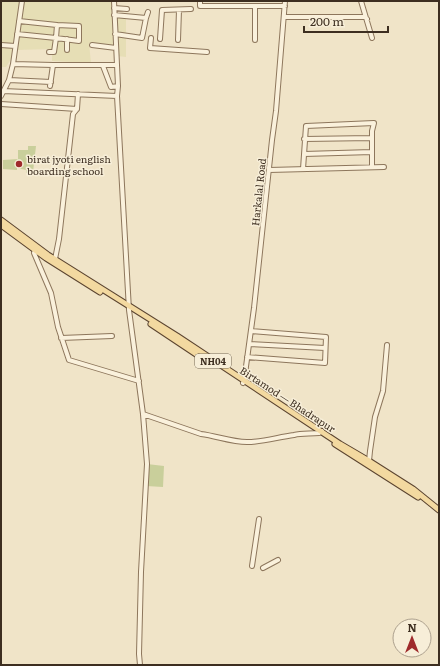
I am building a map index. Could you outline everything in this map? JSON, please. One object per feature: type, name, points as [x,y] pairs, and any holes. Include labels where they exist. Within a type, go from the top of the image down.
[{"type":"main road","name":"Birtamod — Bhadrapur","points":[[1,220],[35,250],[177,336],[203,356],[413,494],[426,501]]},
{"type":"main road","name":"Birtamod — Bhadrapur","points":[[1,225],[129,308]]},
{"type":"main road","name":"Birtamod — Bhadrapur","points":[[320,432],[370,461],[413,490],[439,510]]},
{"type":"street","points":[[1,96],[9,80],[13,64],[22,1]]},
{"type":"street","points":[[114,1],[118,86],[117,96],[129,308],[144,414],[147,464],[141,572],[140,665]]},
{"type":"street","points":[[200,1],[200,6],[236,3],[255,6],[284,6]]},
{"type":"street","name":"Harkalal Road","points":[[243,382],[251,332],[276,111],[285,1]]},
{"type":"street","points":[[361,1],[372,38]]},
{"type":"street","points":[[255,6],[255,40]]},
{"type":"street","points":[[114,8],[127,9]]},
{"type":"street","points":[[160,38],[162,10],[191,9]]},
{"type":"street","points":[[178,40],[179,10]]},
{"type":"street","points":[[115,34],[142,38],[148,12]]},
{"type":"street","points":[[114,15],[127,15],[146,18]]},
{"type":"street","points":[[284,17],[364,17],[367,19]]},
{"type":"street","points":[[17,34],[79,41],[79,26],[19,20]]},
{"type":"street","points":[[49,52],[54,52],[57,25]]},
{"type":"street","points":[[151,38],[150,48],[207,52]]},
{"type":"street","points":[[67,39],[67,50]]},
{"type":"street","points":[[1,45],[15,46]]},
{"type":"street","points":[[92,45],[116,48]]},
{"type":"street","points":[[13,64],[117,66]]},
{"type":"street","points":[[9,80],[50,84],[53,65]]},
{"type":"street","points":[[104,66],[111,87],[118,86]]},
{"type":"street","points":[[3,91],[117,96]]},
{"type":"street","points":[[55,259],[59,239],[72,118],[77,109],[78,94]]},
{"type":"street","points":[[1,104],[77,109]]},
{"type":"street","points":[[303,169],[306,126],[360,123],[374,123],[372,138],[372,167]]},
{"type":"street","points":[[304,139],[372,138]]},
{"type":"street","points":[[304,154],[372,152]]},
{"type":"street","points":[[269,170],[384,166]]},
{"type":"street","points":[[35,250],[34,253],[51,293],[61,338],[69,360],[139,381]]},
{"type":"street","points":[[247,357],[325,363],[326,337],[251,332]]},
{"type":"street","points":[[61,338],[112,336]]},
{"type":"street","points":[[249,344],[325,348]]},
{"type":"street","points":[[370,461],[370,447],[375,417],[383,392],[387,345]]},
{"type":"street","points":[[144,414],[201,434],[207,434],[232,441],[258,442],[293,435],[320,432]]},
{"type":"street","points":[[252,566],[259,519]]},
{"type":"street","points":[[263,568],[278,560]]},
{"type":"shaded area","points":[[1,1],[20,1],[13,45],[1,44]]},
{"type":"shaded area","points":[[23,1],[113,1],[115,46],[89,43],[91,63],[52,61],[52,49],[16,50]]},
{"type":"shaded area","points":[[115,17],[126,18],[126,57],[117,56]]},
{"type":"shaded area","points":[[1,47],[12,49],[11,59],[6,67],[1,67]]},
{"type":"green space","points":[[28,146],[36,146],[33,172],[26,173],[26,170],[17,168],[17,170],[3,169],[3,160],[18,159],[18,150],[28,150]]},
{"type":"green space","points":[[147,464],[164,466],[163,487],[146,486]]},
{"type":"place","name":"birat jyoti english boarding school","points":[[19,164]]}]
